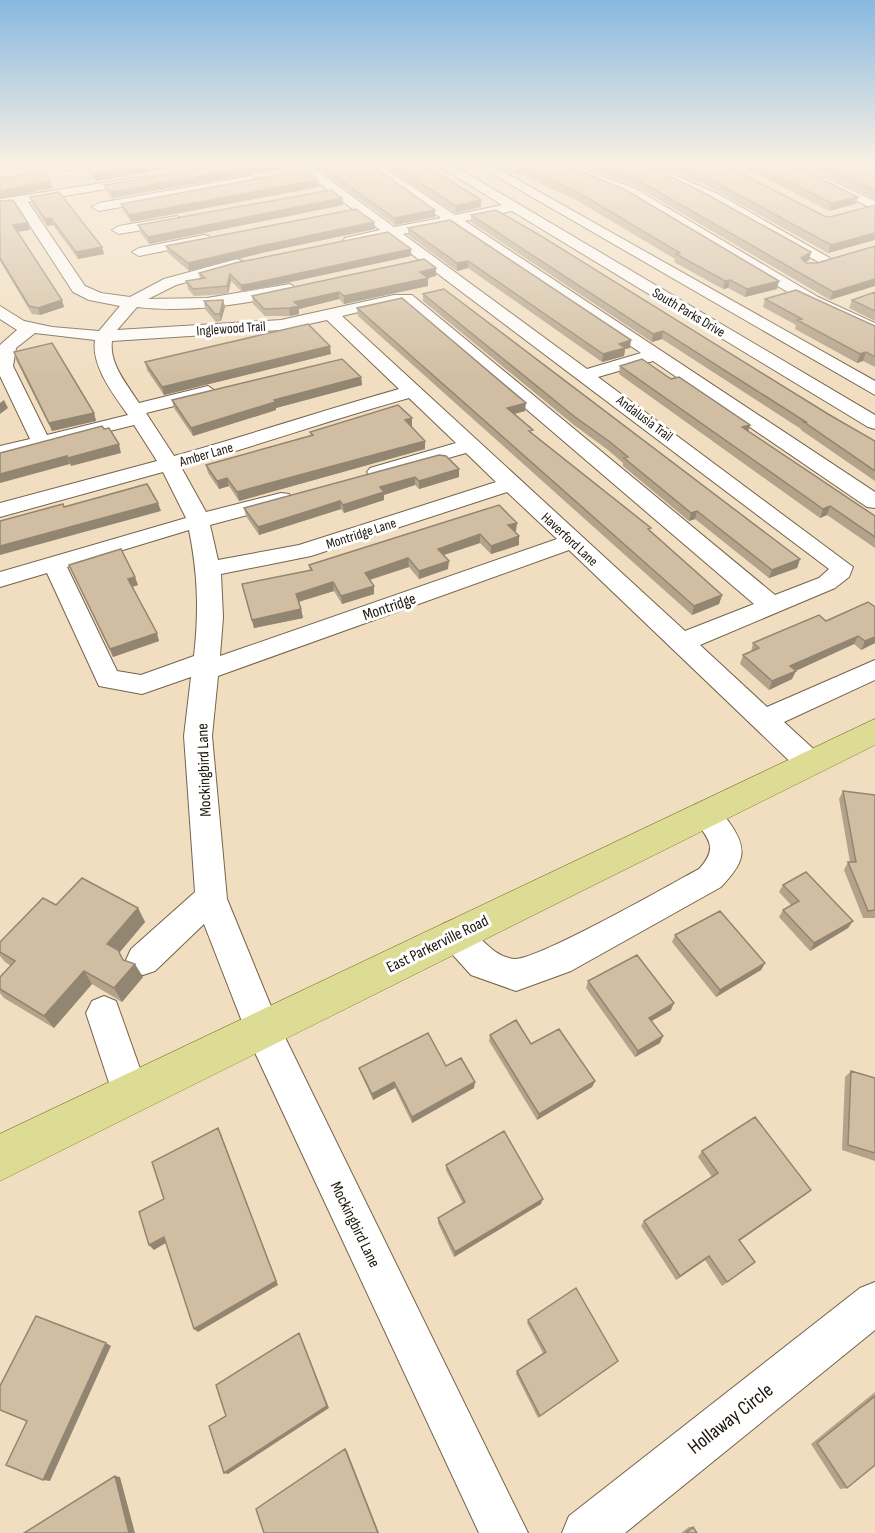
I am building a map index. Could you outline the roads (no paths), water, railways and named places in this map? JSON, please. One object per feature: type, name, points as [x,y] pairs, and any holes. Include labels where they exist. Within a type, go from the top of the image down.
[{"type":"main road","name":"East Parkerville Road","points":[[0,1158],[875,731]]},
{"type":"street","points":[[44,236],[79,289],[94,297],[163,305],[219,303],[307,285]]},
{"type":"street","points":[[124,236],[139,252],[182,278]]},
{"type":"street","points":[[139,252],[220,236]]},
{"type":"street","points":[[335,244],[375,236]]},
{"type":"street","name":"Andalusia Trail","points":[[397,236],[841,567],[841,572],[827,583],[680,643]]},
{"type":"street","points":[[474,236],[875,502]]},
{"type":"street","name":"South Parks Drive","points":[[561,236],[875,423]]},
{"type":"street","points":[[606,236],[875,389]]},
{"type":"street","points":[[704,236],[796,291],[875,329]]},
{"type":"street","points":[[773,277],[832,259],[787,236]]},
{"type":"street","points":[[406,264],[428,259]]},
{"type":"street","points":[[104,336],[133,302],[170,282],[256,260]]},
{"type":"street","name":"Inglewood Trail","points":[[2,315],[19,325],[32,328],[104,336],[281,325],[464,285]]},
{"type":"street","points":[[776,296],[796,291]]},
{"type":"street","points":[[406,298],[772,606]]},
{"type":"street","points":[[828,308],[856,299]]},
{"type":"street","points":[[733,308],[755,302]]},
{"type":"street","name":"Haverford Lane","points":[[331,315],[410,392],[810,763]]},
{"type":"street","points":[[32,328],[15,338],[7,347],[4,366],[41,442]]},
{"type":"street","name":"Mockingbird Lane","points":[[104,336],[102,350],[108,369],[169,464],[196,514],[209,569],[211,617],[198,736],[211,897],[263,1030],[504,1533]]},
{"type":"street","points":[[347,357],[369,352]]},
{"type":"street","points":[[586,375],[655,355]]},
{"type":"street","points":[[0,452],[224,388]]},
{"type":"street","name":"Amber Lane","points":[[0,510],[169,464],[410,392]]},
{"type":"street","points":[[356,478],[468,446]]},
{"type":"street","name":"Montridge Lane","points":[[209,569],[303,552],[510,484]]},
{"type":"street","points":[[0,580],[53,562],[299,494]]},
{"type":"street","name":"Montridge","points":[[53,562],[108,679],[142,685],[205,667],[573,541]]},
{"type":"street","points":[[764,720],[875,669]]},
{"type":"street","points":[[455,934],[483,964],[516,975],[559,960],[710,878],[725,862],[727,843],[706,813]]},
{"type":"street","points":[[143,960],[211,897]]},
{"type":"street","points":[[104,1013],[130,1094]]},
{"type":"street","name":"Hollaway Circle","points":[[586,1533],[875,1303]]}]
